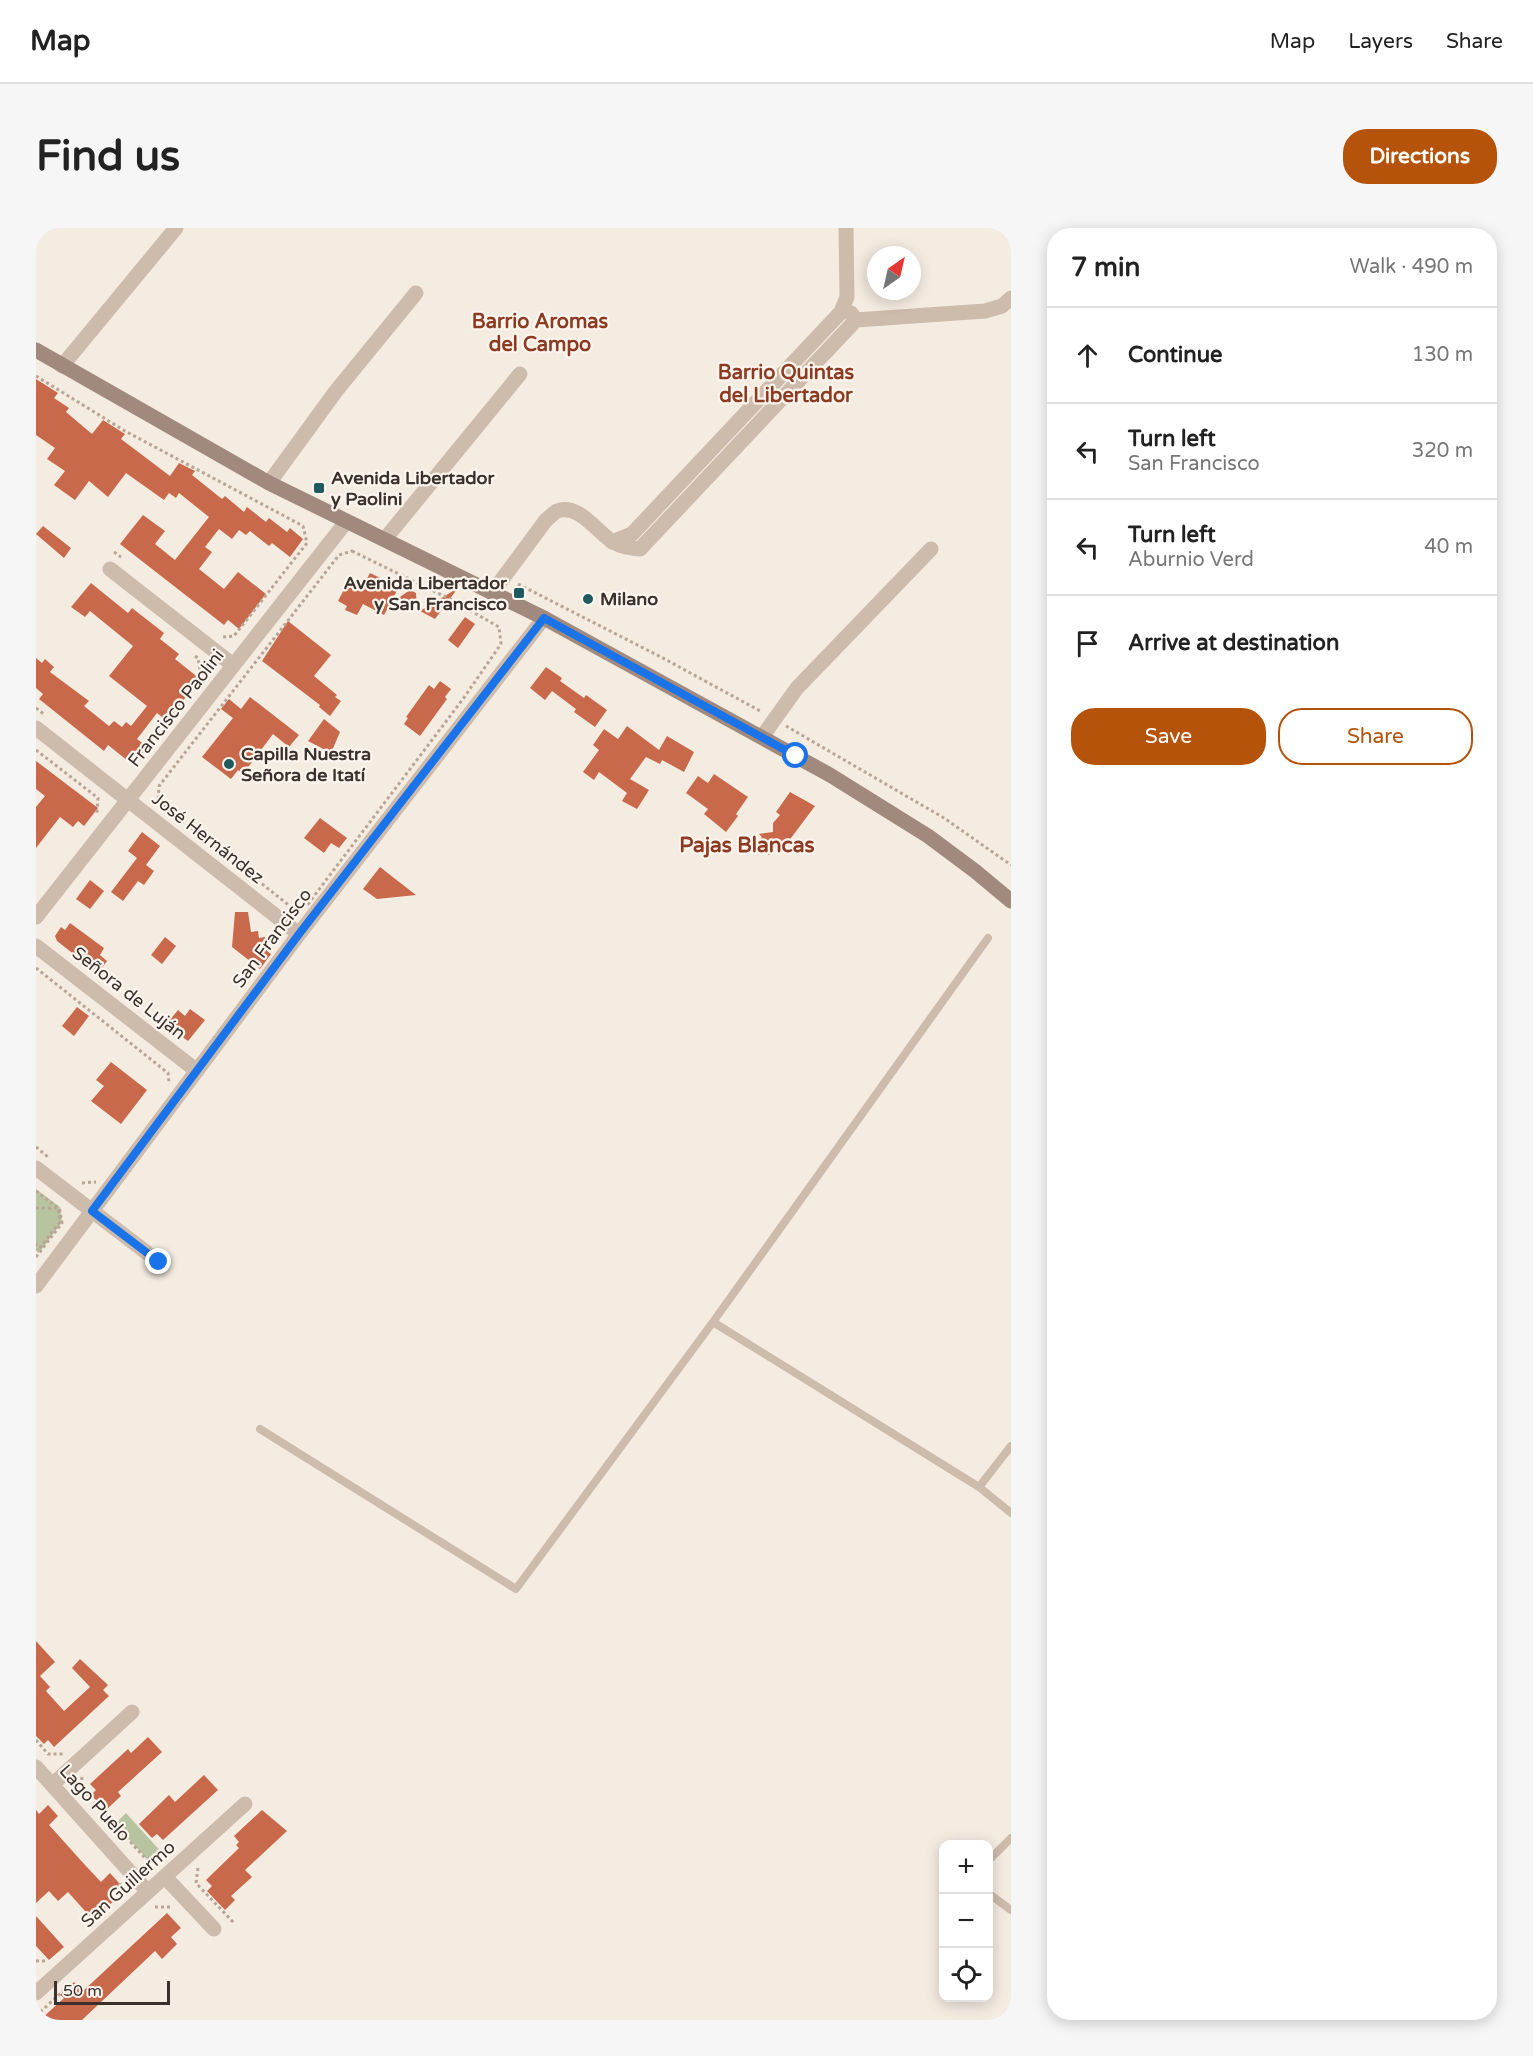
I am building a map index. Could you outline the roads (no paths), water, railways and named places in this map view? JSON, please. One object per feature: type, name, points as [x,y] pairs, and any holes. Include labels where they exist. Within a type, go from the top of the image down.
[{"type":"main road","points":[[36,350],[269,483],[544,618],[830,775],[928,836],[1011,901]]},
{"type":"street","points":[[62,366],[176,228]]},
{"type":"street","points":[[612,542],[632,534],[841,312],[847,297],[846,228]]},
{"type":"street","points":[[269,483],[336,391],[416,293]]},
{"type":"street","points":[[492,593],[546,520],[557,511],[569,510],[586,519],[612,542],[628,548],[640,549],[856,320],[985,311],[1002,306],[1011,298]]},
{"type":"street","points":[[844,304],[856,320]]},
{"type":"street","points":[[385,539],[520,374]]},
{"type":"street","name":"Francisco Paolini","points":[[36,917],[346,522]]},
{"type":"street","points":[[762,737],[798,688],[931,549]]},
{"type":"street","points":[[110,569],[233,665]]},
{"type":"street","name":"San Francisco","points":[[36,1286],[299,934],[544,618]]},
{"type":"street","name":"José Hernández","points":[[40,721],[129,801],[299,934]]},
{"type":"street","name":"Señora de Luján","points":[[36,946],[197,1071]]},
{"type":"street","points":[[36,1168],[159,1262]]},
{"type":"street","points":[[52,1785],[132,1712]]},
{"type":"street","name":"Lago Puelo","points":[[36,1767],[148,1892]]},
{"type":"street","name":"San Guillermo","points":[[37,1990],[245,1804]]},
{"type":"street","points":[[165,1877],[214,1929]]},
{"type":"lane","points":[[260,1429],[516,1589],[713,1322],[988,938]]},
{"type":"lane","points":[[713,1322],[979,1487],[1011,1513]]},
{"type":"lane","points":[[979,1487],[1011,1446]]},
{"type":"lane","points":[[993,1856],[1011,1838]]},
{"type":"lane","points":[[989,1894],[1011,1910]]},
{"type":"place","name":"Avenida Libertador y Paolini","points":[[319,488]]},
{"type":"place","name":"Avenida Libertador y San Francisco","points":[[519,593]]},
{"type":"place","name":"Milano","points":[[588,599]]},
{"type":"place","name":"Capilla Nuestra Señora de Itatí","points":[[229,764]]},
{"type":"district","name":"Barrio Aromas del Campo","points":[[540,332]]},
{"type":"district","name":"Barrio Quintas del Libertador","points":[[786,384]]},
{"type":"district","name":"Pajas Blancas","points":[[747,845]]}]
